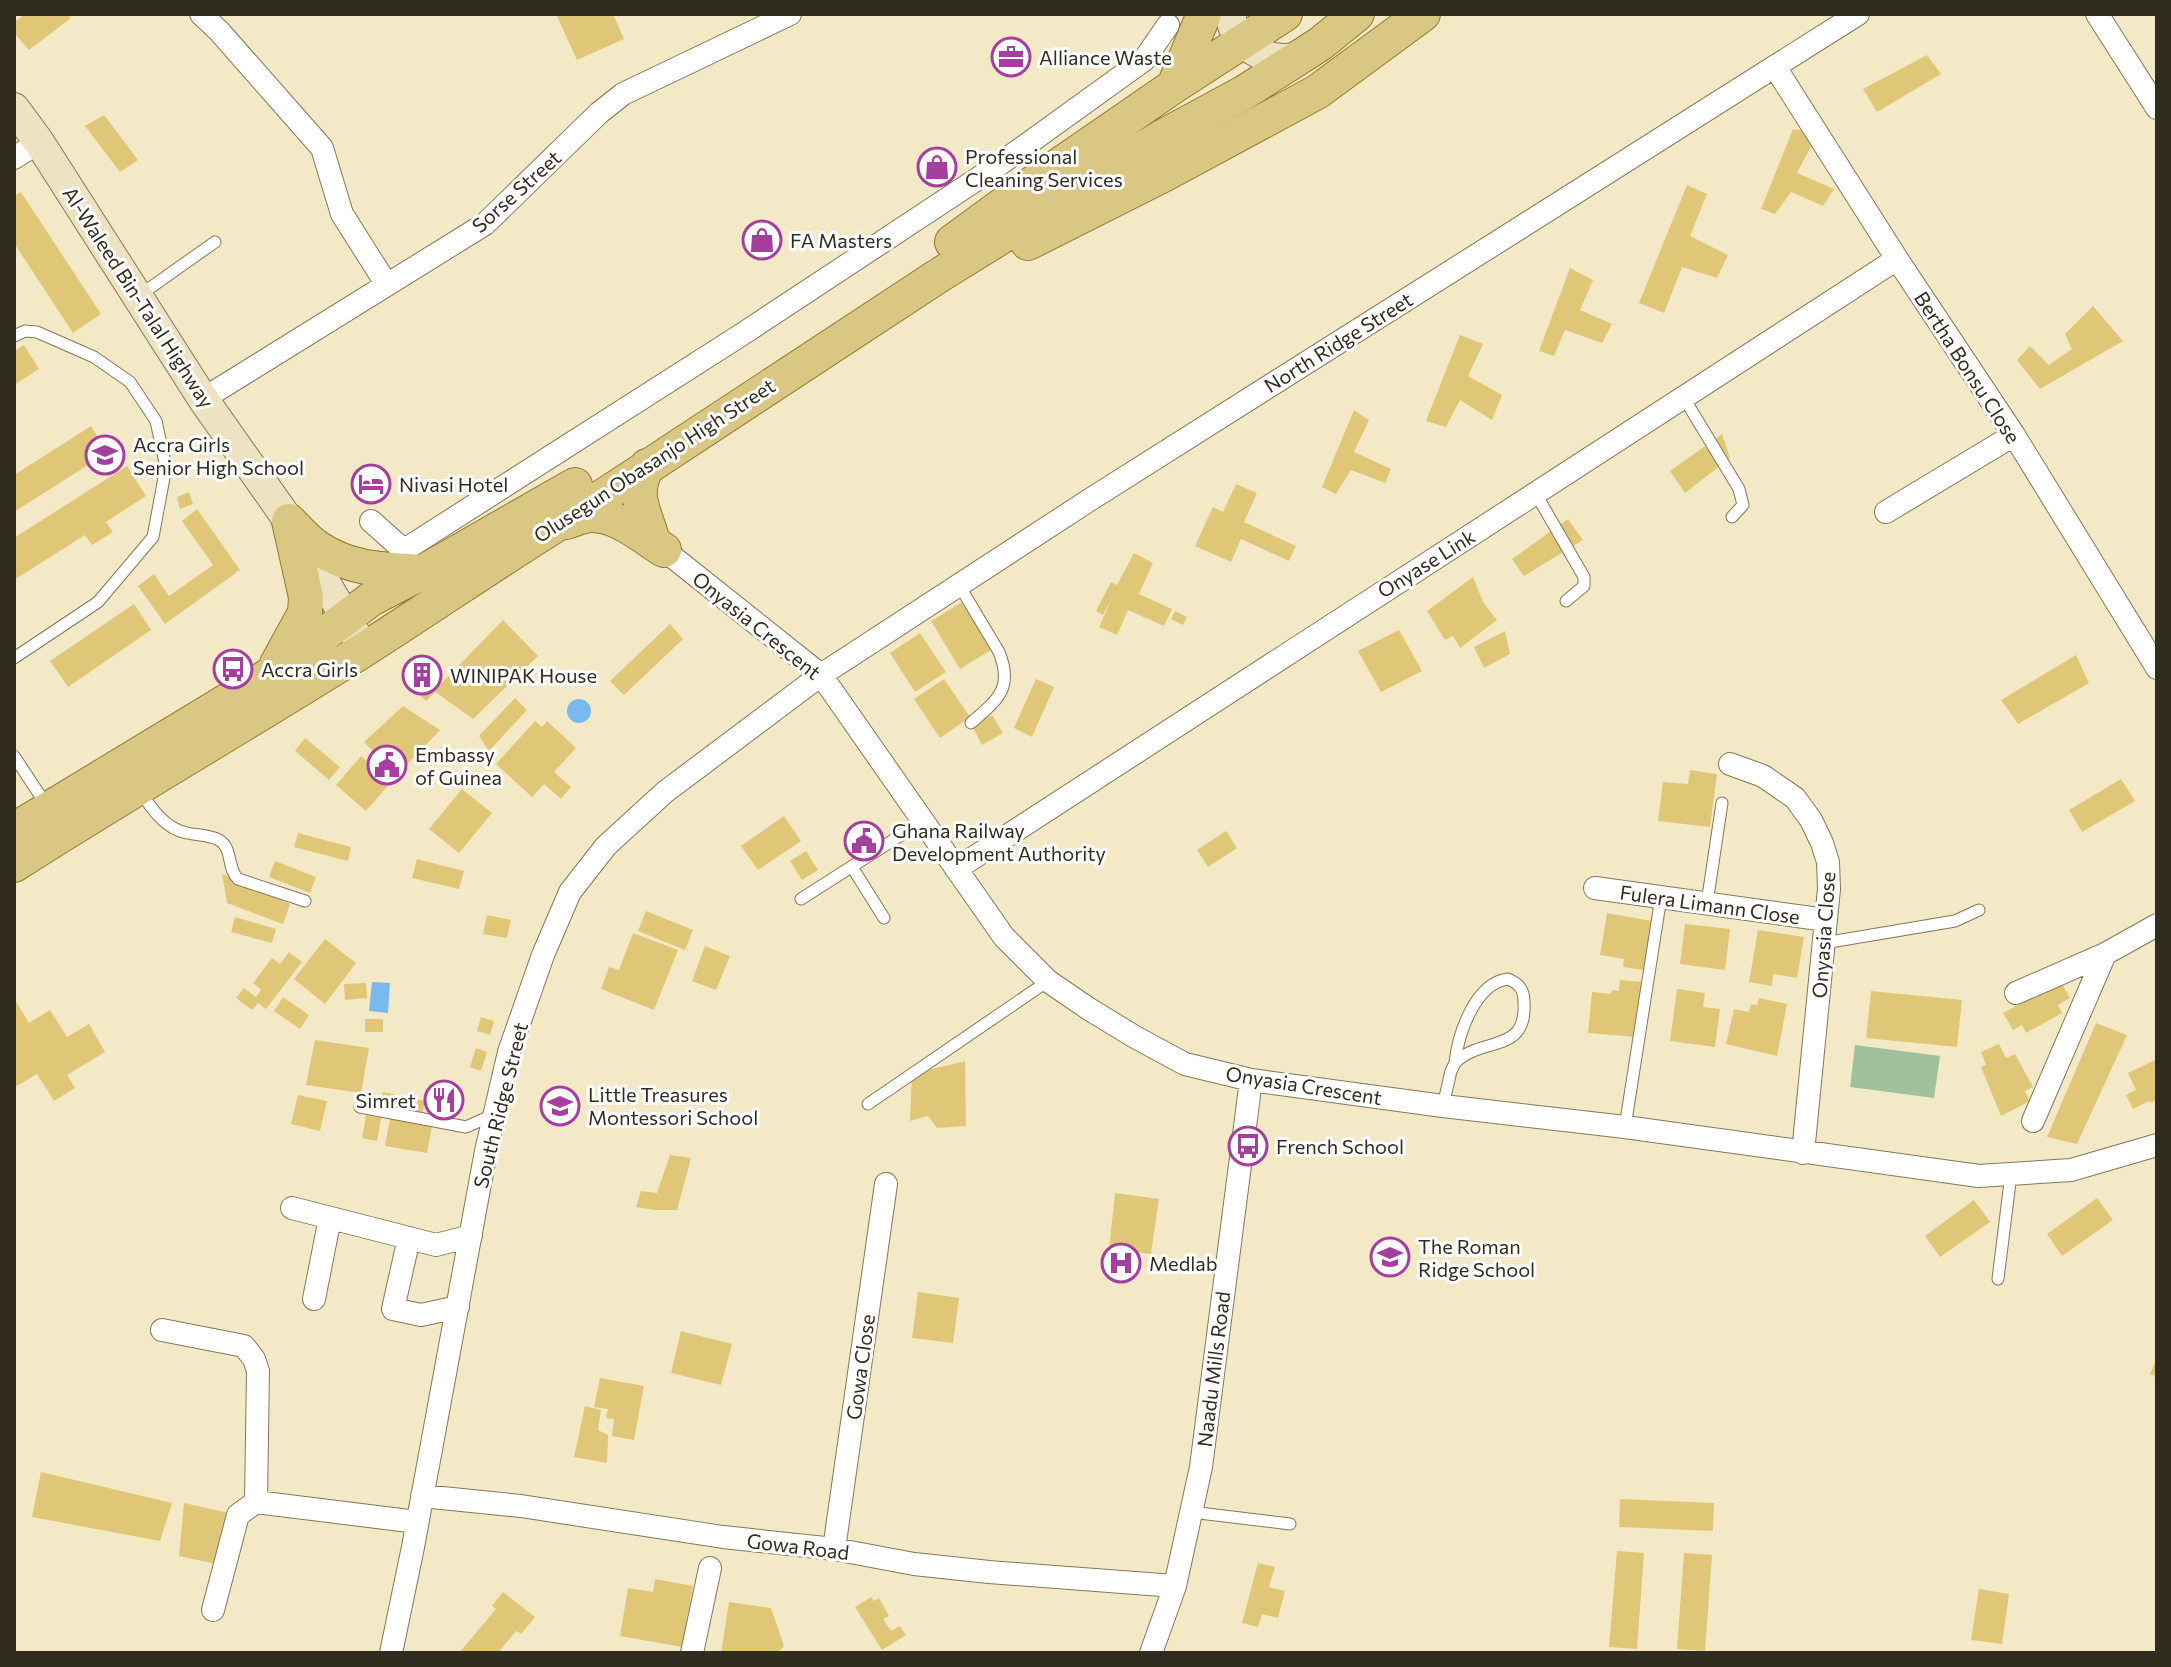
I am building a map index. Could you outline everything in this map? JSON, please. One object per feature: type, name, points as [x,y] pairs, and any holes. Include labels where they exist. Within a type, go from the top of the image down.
[{"type":"main road","points":[[1174,86],[1204,14]]},
{"type":"main road","name":"Olusegun Obasanjo High Street","points":[[14,865],[365,649],[551,527],[597,486],[970,231],[1023,190],[1174,86],[1237,28],[1285,14]]},
{"type":"main road","name":"Olusegun Obasanjo High Street","points":[[14,830],[273,673],[371,599],[597,486],[647,466],[938,276],[1162,137],[1245,92],[1357,14]]},
{"type":"main road","points":[[938,276],[989,263],[1317,92],[1423,14]]},
{"type":"main road","points":[[647,466],[639,484],[639,498],[657,542]]},
{"type":"main road","points":[[551,527],[589,515],[604,516],[657,542]]},
{"type":"main road","points":[[289,521],[317,547],[355,565],[423,572]]},
{"type":"main road","points":[[273,673],[305,613],[306,597],[289,521]]},
{"type":"street","points":[[201,14],[322,148],[342,214],[387,285]]},
{"type":"street","name":"Sorse Street","points":[[203,399],[485,224],[599,113],[623,94],[790,14]]},
{"type":"street","name":"North Ridge Street","points":[[821,675],[1362,326],[1858,14]]},
{"type":"street","points":[[2097,14],[2157,108]]},
{"type":"street","points":[[371,521],[400,547],[409,547],[741,335],[997,166],[1133,69],[1151,53],[1168,25]]},
{"type":"street","points":[[1237,28],[1251,49],[1264,57],[1280,61],[1317,39]]},
{"type":"street","name":"Bertha Bonsu Close","points":[[1775,67],[2014,435],[2157,668]]},
{"type":"street","name":"Al-Waleed Bin-Talal Highway","points":[[14,108],[26,150],[138,296],[203,399],[289,521],[365,649]]},
{"type":"street","points":[[949,197],[970,231]]},
{"type":"street","name":"Onyase Link","points":[[956,869],[1897,259]]},
{"type":"street","points":[[1886,512],[2014,435]]},
{"type":"street","name":"Onyasia Crescent","points":[[597,486],[657,542],[821,675],[1004,937],[1048,981],[1089,1009],[1185,1064],[1251,1080],[1979,1176],[2071,1170],[2157,1145]]},
{"type":"street","name":"South Ridge Street","points":[[391,1653],[494,1115],[509,1052],[543,955],[570,892],[606,846],[665,792],[821,675]]},
{"type":"street","name":"Onyasia Close","points":[[1730,764],[1763,776],[1795,798],[1811,820],[1828,862],[1829,889],[1803,1153]]},
{"type":"street","name":"Fulera Limann Close","points":[[1595,888],[1826,920]]},
{"type":"street","points":[[2016,993],[2105,954],[2157,925]]},
{"type":"street","points":[[2033,1121],[2105,954]]},
{"type":"street","name":"Naadu Mills Road","points":[[1151,1653],[1175,1586],[1201,1467],[1251,1080]]},
{"type":"street","name":"Gowa Close","points":[[834,1549],[886,1184]]},
{"type":"street","points":[[292,1208],[436,1245],[471,1236]]},
{"type":"street","points":[[314,1299],[330,1218]]},
{"type":"street","points":[[409,1238],[393,1309],[421,1315],[458,1307]]},
{"type":"street","points":[[162,1330],[244,1346],[254,1359],[258,1371],[256,1502]]},
{"type":"street","name":"Gowa Road","points":[[422,1496],[521,1506],[723,1537],[834,1549],[914,1564],[1175,1586]]},
{"type":"street","points":[[213,1610],[238,1515],[256,1502],[417,1522]]},
{"type":"street","points":[[692,1653],[710,1568]]},
{"type":"lane","points":[[138,296],[215,242]]},
{"type":"lane","points":[[14,336],[25,331],[37,332],[94,357],[130,382],[156,421],[166,467],[153,537],[98,602],[14,658]]},
{"type":"lane","points":[[1684,398],[1739,489],[1743,505],[1732,517]]},
{"type":"lane","points":[[1536,494],[1584,577],[1584,586],[1566,601]]},
{"type":"lane","points":[[958,584],[999,652],[1006,678],[999,698],[971,723]]},
{"type":"lane","points":[[14,756],[50,809]]},
{"type":"lane","points":[[138,787],[165,822],[182,833],[219,840],[226,847],[232,873],[238,879],[305,901]]},
{"type":"lane","points":[[1707,903],[1722,803]]},
{"type":"lane","points":[[801,899],[923,821]]},
{"type":"lane","points":[[852,867],[884,918]]},
{"type":"lane","points":[[1625,1127],[1661,897]]},
{"type":"lane","points":[[1824,943],[1955,921],[1979,910]]},
{"type":"lane","points":[[1443,1106],[1456,1050],[1474,1007],[1486,989],[1498,980],[1508,979],[1517,983],[1524,992],[1525,1014],[1518,1032],[1508,1041],[1468,1052],[1455,1063]]},
{"type":"lane","points":[[868,1104],[1048,981]]},
{"type":"lane","points":[[360,1107],[466,1127],[494,1115]]},
{"type":"lane","points":[[1998,1279],[2011,1174]]},
{"type":"lane","points":[[1191,1512],[1290,1524]]},
{"type":"green space","points":[[1855,1045],[1940,1056],[1934,1098],[1850,1087]]},
{"type":"water","points":[[579,699],[587,703],[591,711],[587,719],[579,723],[571,719],[567,711],[571,703]]},
{"type":"water","points":[[372,982],[390,983],[388,1013],[369,1011]]},
{"type":"building","points":[[26,14],[67,14],[71,18],[29,50],[14,33],[14,22]]},
{"type":"building","points":[[556,14],[613,14],[624,39],[577,60]]},
{"type":"building","points":[[1927,55],[1941,74],[1877,112],[1863,89]]},
{"type":"building","points":[[104,115],[138,160],[120,172],[85,126]]},
{"type":"building","points":[[1793,129],[1818,133],[1797,173],[1834,189],[1823,206],[1791,192],[1775,214],[1761,209]]},
{"type":"building","points":[[1687,185],[1707,194],[1690,236],[1728,255],[1717,278],[1682,267],[1664,313],[1639,303]]},
{"type":"building","points":[[21,192],[101,314],[73,333],[14,243],[14,196]]},
{"type":"building","points":[[1570,268],[1593,280],[1580,310],[1612,324],[1602,343],[1565,330],[1554,356],[1539,351]]},
{"type":"building","points":[[2093,306],[2123,341],[2040,389],[2017,360],[2030,346],[2049,365],[2072,349],[2065,334]]},
{"type":"building","points":[[1460,335],[1483,344],[1468,376],[1502,395],[1492,420],[1460,400],[1446,427],[1426,421]]},
{"type":"building","points":[[24,345],[39,369],[14,385],[14,351]]},
{"type":"building","points":[[1354,410],[1369,420],[1354,452],[1391,469],[1385,483],[1351,470],[1336,494],[1322,487]]},
{"type":"building","points":[[91,426],[107,453],[14,512],[14,475]]},
{"type":"building","points":[[1722,434],[1730,458],[1685,493],[1670,471]]},
{"type":"building","points":[[127,466],[146,496],[106,522],[113,532],[92,545],[85,535],[14,580],[14,538]]},
{"type":"building","points":[[1236,484],[1257,493],[1244,522],[1296,546],[1289,561],[1241,539],[1231,562],[1195,546],[1213,507],[1223,512]]},
{"type":"building","points":[[189,492],[193,504],[180,509],[177,497]]},
{"type":"building","points":[[197,509],[240,570],[165,624],[138,586],[154,574],[169,596],[213,565],[182,521]]},
{"type":"building","points":[[1568,519],[1583,540],[1524,576],[1512,559]]},
{"type":"building","points":[[1134,553],[1153,563],[1139,594],[1172,609],[1164,626],[1128,610],[1117,635],[1099,627],[1112,598],[1103,615],[1096,611],[1111,582],[1117,585]]},
{"type":"building","points":[[1473,577],[1483,602],[1497,620],[1460,648],[1453,636],[1445,640],[1427,611]]},
{"type":"building","points":[[962,602],[991,650],[960,669],[931,621]]},
{"type":"building","points":[[134,604],[151,630],[68,687],[50,661]]},
{"type":"building","points":[[1175,611],[1187,617],[1183,625],[1171,619]]},
{"type":"building","points":[[503,620],[538,656],[473,719],[434,691]]},
{"type":"building","points":[[670,624],[683,639],[624,695],[610,681]]},
{"type":"building","points":[[1399,630],[1422,671],[1381,692],[1358,651]]},
{"type":"building","points":[[1505,631],[1510,654],[1484,668],[1474,647]]},
{"type":"building","points":[[920,633],[946,672],[915,692],[890,653]]},
{"type":"building","name":"WINIPAK House","points":[[425,655],[442,671],[428,686],[435,692],[426,701],[403,679]]},
{"type":"building","points":[[2076,655],[2089,683],[2018,724],[2001,700]]},
{"type":"building","points":[[944,679],[970,717],[940,738],[914,699]]},
{"type":"building","points":[[1036,679],[1054,687],[1032,737],[1014,728]]},
{"type":"building","points":[[515,698],[527,710],[489,751],[479,736]]},
{"type":"building","points":[[403,706],[440,730],[397,775],[364,742]]},
{"type":"building","points":[[992,715],[1003,733],[982,745],[972,726]]},
{"type":"building","points":[[535,721],[542,727],[547,721],[576,748],[554,772],[571,787],[561,799],[544,784],[532,797],[496,764]]},
{"type":"building","points":[[305,738],[340,767],[329,780],[295,751]]},
{"type":"building","points":[[361,756],[391,782],[366,811],[336,785]]},
{"type":"building","points":[[1690,770],[1717,774],[1710,827],[1658,821],[1663,782],[1688,784]]},
{"type":"building","points":[[2121,779],[2135,801],[2082,832],[2069,810]]},
{"type":"building","points":[[462,789],[492,813],[459,853],[429,829]]},
{"type":"building","points":[[784,816],[801,841],[758,870],[741,846]]},
{"type":"building","points":[[1226,831],[1237,848],[1208,867],[1197,850]]},
{"type":"building","points":[[298,833],[351,847],[348,861],[294,847]]},
{"type":"building","points":[[806,851],[818,870],[802,880],[790,861]]},
{"type":"building","points":[[417,859],[464,871],[459,889],[412,878]]},
{"type":"building","points":[[275,861],[316,877],[310,893],[269,877]]},
{"type":"building","points":[[222,874],[290,904],[283,924],[227,903]]},
{"type":"building","points":[[646,911],[693,930],[685,950],[638,931]]},
{"type":"building","points":[[1607,913],[1652,921],[1644,970],[1623,967],[1624,959],[1600,955]]},
{"type":"building","points":[[487,915],[511,920],[507,938],[483,934]]},
{"type":"building","points":[[235,917],[276,929],[272,943],[231,932]]},
{"type":"building","points":[[1685,924],[1730,929],[1725,970],[1680,964]]},
{"type":"building","points":[[1758,930],[1804,937],[1797,978],[1773,974],[1772,986],[1749,982]]},
{"type":"building","points":[[633,933],[678,950],[654,1010],[601,989],[609,967],[619,970]]},
{"type":"building","points":[[325,939],[356,963],[325,1004],[294,979]]},
{"type":"building","points":[[705,946],[730,956],[716,990],[692,981]]},
{"type":"building","points":[[289,952],[302,962],[266,1009],[258,1003],[252,1010],[236,998],[244,988],[256,997],[261,990],[253,983],[272,958],[280,964]]},
{"type":"building","points":[[1620,980],[1642,982],[1637,1037],[1588,1033],[1592,992],[1611,994],[1612,990],[1619,991]]},
{"type":"building","points":[[2061,982],[2070,998],[2058,1005],[2062,1013],[2026,1033],[2022,1025],[2013,1030],[2003,1013]]},
{"type":"building","points":[[366,983],[367,998],[345,1000],[344,984]]},
{"type":"building","points":[[1677,989],[1705,993],[1703,1007],[1720,1009],[1715,1047],[1670,1041]]},
{"type":"building","points":[[1871,991],[1962,1000],[1957,1047],[1866,1038]]},
{"type":"building","points":[[283,997],[309,1015],[300,1029],[274,1011]]},
{"type":"building","points":[[14,998],[29,1023],[50,1010],[67,1037],[89,1024],[105,1052],[67,1075],[75,1088],[54,1101],[37,1074],[17,1086],[14,1081]]},
{"type":"building","points":[[1759,998],[1787,1004],[1777,1056],[1726,1044],[1734,1009],[1749,1012],[1751,1004],[1757,1005]]},
{"type":"building","points":[[481,1017],[494,1021],[490,1035],[477,1031]]},
{"type":"building","points":[[365,1019],[383,1019],[383,1032],[365,1032]]},
{"type":"building","points":[[2096,1023],[2127,1035],[2077,1144],[2047,1137]]},
{"type":"building","points":[[315,1040],[369,1048],[361,1093],[306,1085]]},
{"type":"building","points":[[1999,1044],[2006,1058],[2015,1054],[2033,1087],[2025,1091],[2030,1101],[2001,1116],[1981,1067],[1986,1065],[1981,1052]]},
{"type":"building","points":[[476,1048],[487,1052],[481,1071],[470,1067]]},
{"type":"building","points":[[2157,1059],[2157,1100],[2133,1109],[2126,1095],[2136,1090],[2128,1073]]},
{"type":"building","points":[[965,1061],[966,1126],[937,1128],[928,1116],[910,1121],[912,1074]]},
{"type":"building","points":[[383,1092],[425,1101],[422,1115],[380,1106]]},
{"type":"building","points":[[298,1095],[327,1101],[320,1131],[291,1124]]},
{"type":"building","points":[[366,1115],[381,1118],[377,1141],[362,1138]]},
{"type":"building","points":[[390,1119],[432,1126],[427,1153],[385,1146]]},
{"type":"building","points":[[670,1155],[691,1158],[677,1210],[636,1207],[641,1191],[657,1193]]},
{"type":"building","points":[[1115,1193],[1159,1199],[1151,1254],[1109,1249]]},
{"type":"building","points":[[2097,1198],[2113,1220],[2062,1256],[2047,1234]]},
{"type":"building","points":[[1974,1200],[1990,1222],[1940,1257],[1925,1236]]},
{"type":"building","points":[[918,1292],[959,1298],[953,1343],[912,1338]]},
{"type":"building","points":[[681,1331],[732,1344],[721,1385],[671,1373]]},
{"type":"building","points":[[2157,1358],[2157,1377],[2150,1374]]},
{"type":"building","points":[[600,1378],[644,1386],[634,1440],[612,1436],[614,1419],[606,1418],[608,1409],[594,1407]]},
{"type":"building","points":[[585,1406],[601,1410],[598,1430],[608,1435],[607,1463],[574,1457]]},
{"type":"building","points":[[41,1472],[172,1503],[160,1541],[32,1517]]},
{"type":"building","points":[[1620,1499],[1714,1503],[1713,1531],[1619,1527]]},
{"type":"building","points":[[184,1503],[238,1515],[225,1566],[179,1556]]},
{"type":"building","points":[[1617,1551],[1644,1553],[1637,1649],[1609,1647]]},
{"type":"building","points":[[1684,1553],[1712,1555],[1705,1651],[1677,1649]]},
{"type":"building","points":[[1258,1563],[1275,1567],[1269,1587],[1285,1591],[1278,1618],[1262,1614],[1258,1627],[1242,1623]]},
{"type":"building","points":[[655,1579],[693,1586],[682,1647],[620,1636],[628,1588],[653,1592]]},
{"type":"building","points":[[1979,1589],[2009,1594],[2002,1644],[1971,1640]]},
{"type":"building","points":[[503,1592],[535,1617],[521,1634],[516,1631],[498,1653],[459,1653],[496,1609],[492,1606]]},
{"type":"building","points":[[871,1597],[874,1601],[879,1598],[889,1616],[883,1619],[891,1631],[900,1626],[906,1635],[882,1650],[855,1607]]},
{"type":"building","points":[[729,1602],[771,1608],[784,1646],[777,1653],[721,1653]]},
{"type":"place","name":"Alliance Waste","points":[[1011,57]]},
{"type":"place","name":"Professional Cleaning Services","points":[[937,167]]},
{"type":"place","name":"FA Masters","points":[[762,240]]},
{"type":"place","name":"Accra Girls Senior High School","points":[[105,455]]},
{"type":"place","name":"Nivasi Hotel","points":[[371,484]]},
{"type":"place","name":"Accra Girls","points":[[233,669]]},
{"type":"place","name":"WINIPAK House","points":[[422,675]]},
{"type":"place","name":"Embassy of Guinea","points":[[387,765]]},
{"type":"place","name":"Ghana Railway Development Authority","points":[[864,841]]},
{"type":"place","name":"Simret","points":[[444,1100]]},
{"type":"place","name":"Little Treasures Montessori School","points":[[560,1106]]},
{"type":"place","name":"French School","points":[[1248,1146]]},
{"type":"place","name":"The Roman Ridge School","points":[[1390,1257]]},
{"type":"place","name":"Medlab","points":[[1121,1263]]}]
